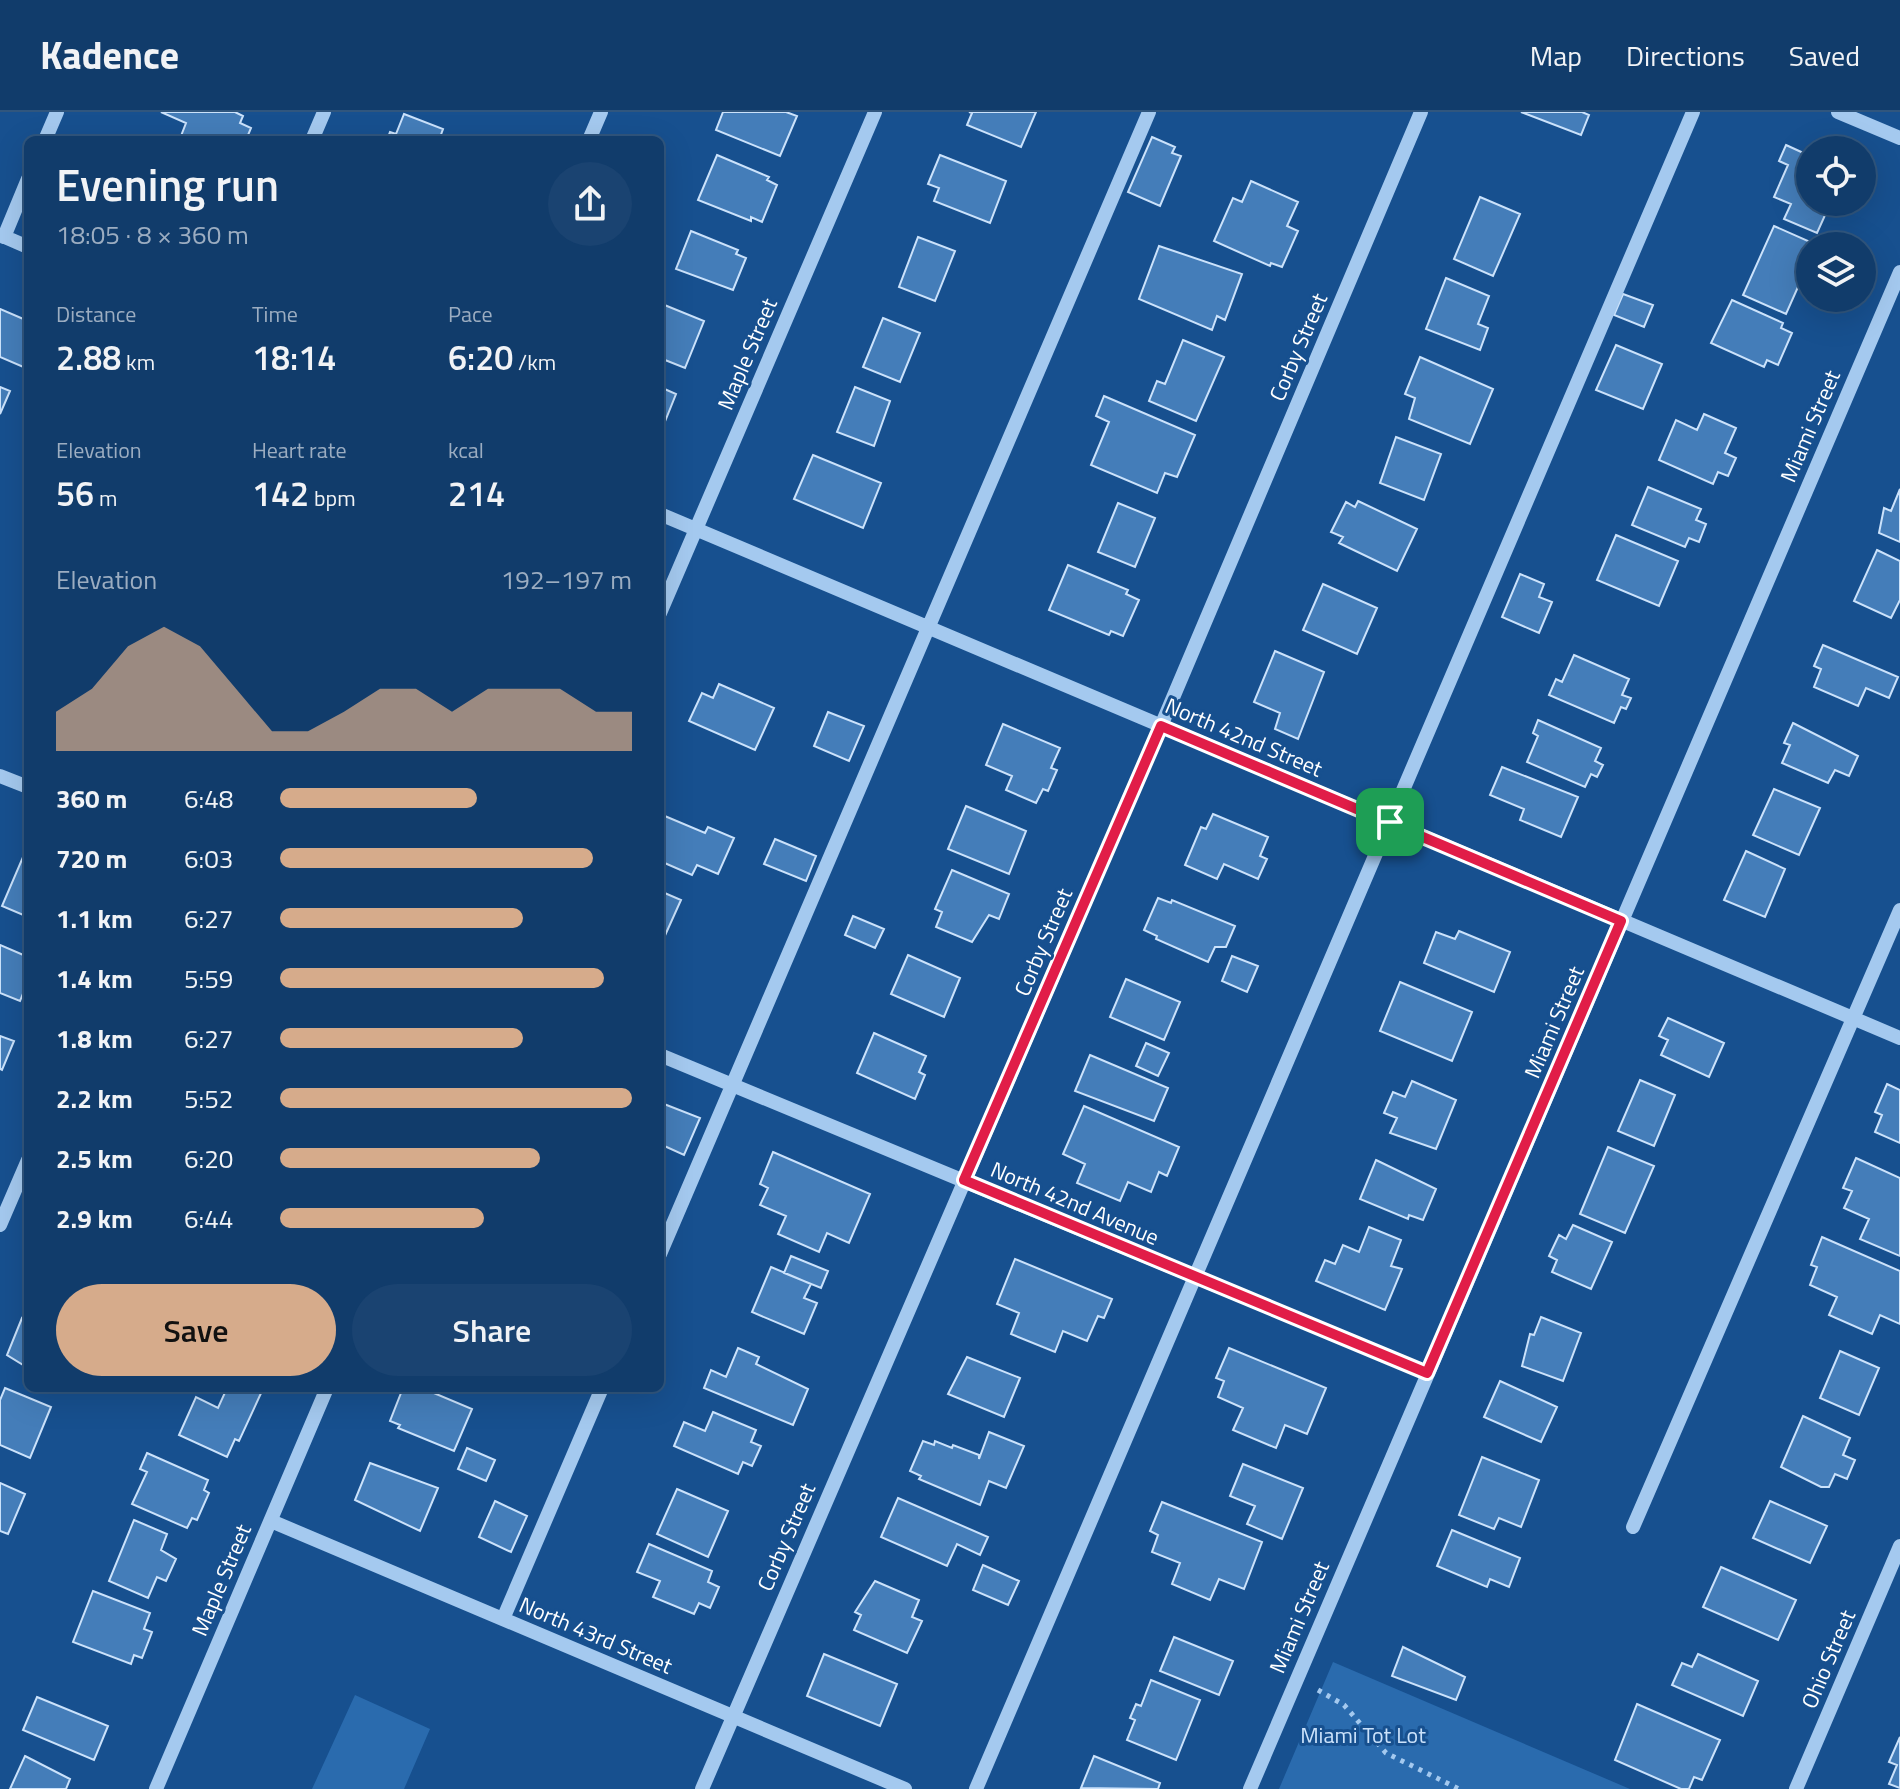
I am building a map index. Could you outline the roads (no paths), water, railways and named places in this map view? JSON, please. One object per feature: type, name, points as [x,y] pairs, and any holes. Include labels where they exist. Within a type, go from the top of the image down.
[{"type":"street","points":[[47,136],[57,112]]},
{"type":"street","points":[[314,136],[324,112]]},
{"type":"street","points":[[591,136],[601,112]]},
{"type":"street","name":"Maple Street","points":[[664,604],[875,112]]},
{"type":"street","points":[[664,1245],[1149,112]]},
{"type":"street","name":"Corby Street","points":[[702,1789],[1161,726],[1421,112]]},
{"type":"street","points":[[976,1789],[1693,112]]},
{"type":"street","points":[[1838,112],[1900,138]]},
{"type":"street","points":[[24,188],[2,236],[24,245]]},
{"type":"street","name":"Miami Street","points":[[1250,1789],[1900,272]]},
{"type":"street","name":"North 42nd Street","points":[[664,516],[1900,1038]]},
{"type":"street","points":[[0,776],[24,785]]},
{"type":"street","points":[[1633,1527],[1900,910]]},
{"type":"street","name":"North 42nd Avenue","points":[[664,1057],[1427,1373]]},
{"type":"street","points":[[0,1225],[24,1169]]},
{"type":"street","name":"Maple Street","points":[[156,1789],[325,1392]]},
{"type":"street","points":[[503,1619],[600,1392]]},
{"type":"street","name":"North 43rd Street","points":[[271,1521],[905,1789]]},
{"type":"street","name":"Ohio Street","points":[[1796,1789],[1900,1546]]},
{"type":"park label","name":"Miami Tot Lot","points":[[1363,1735]]}]
